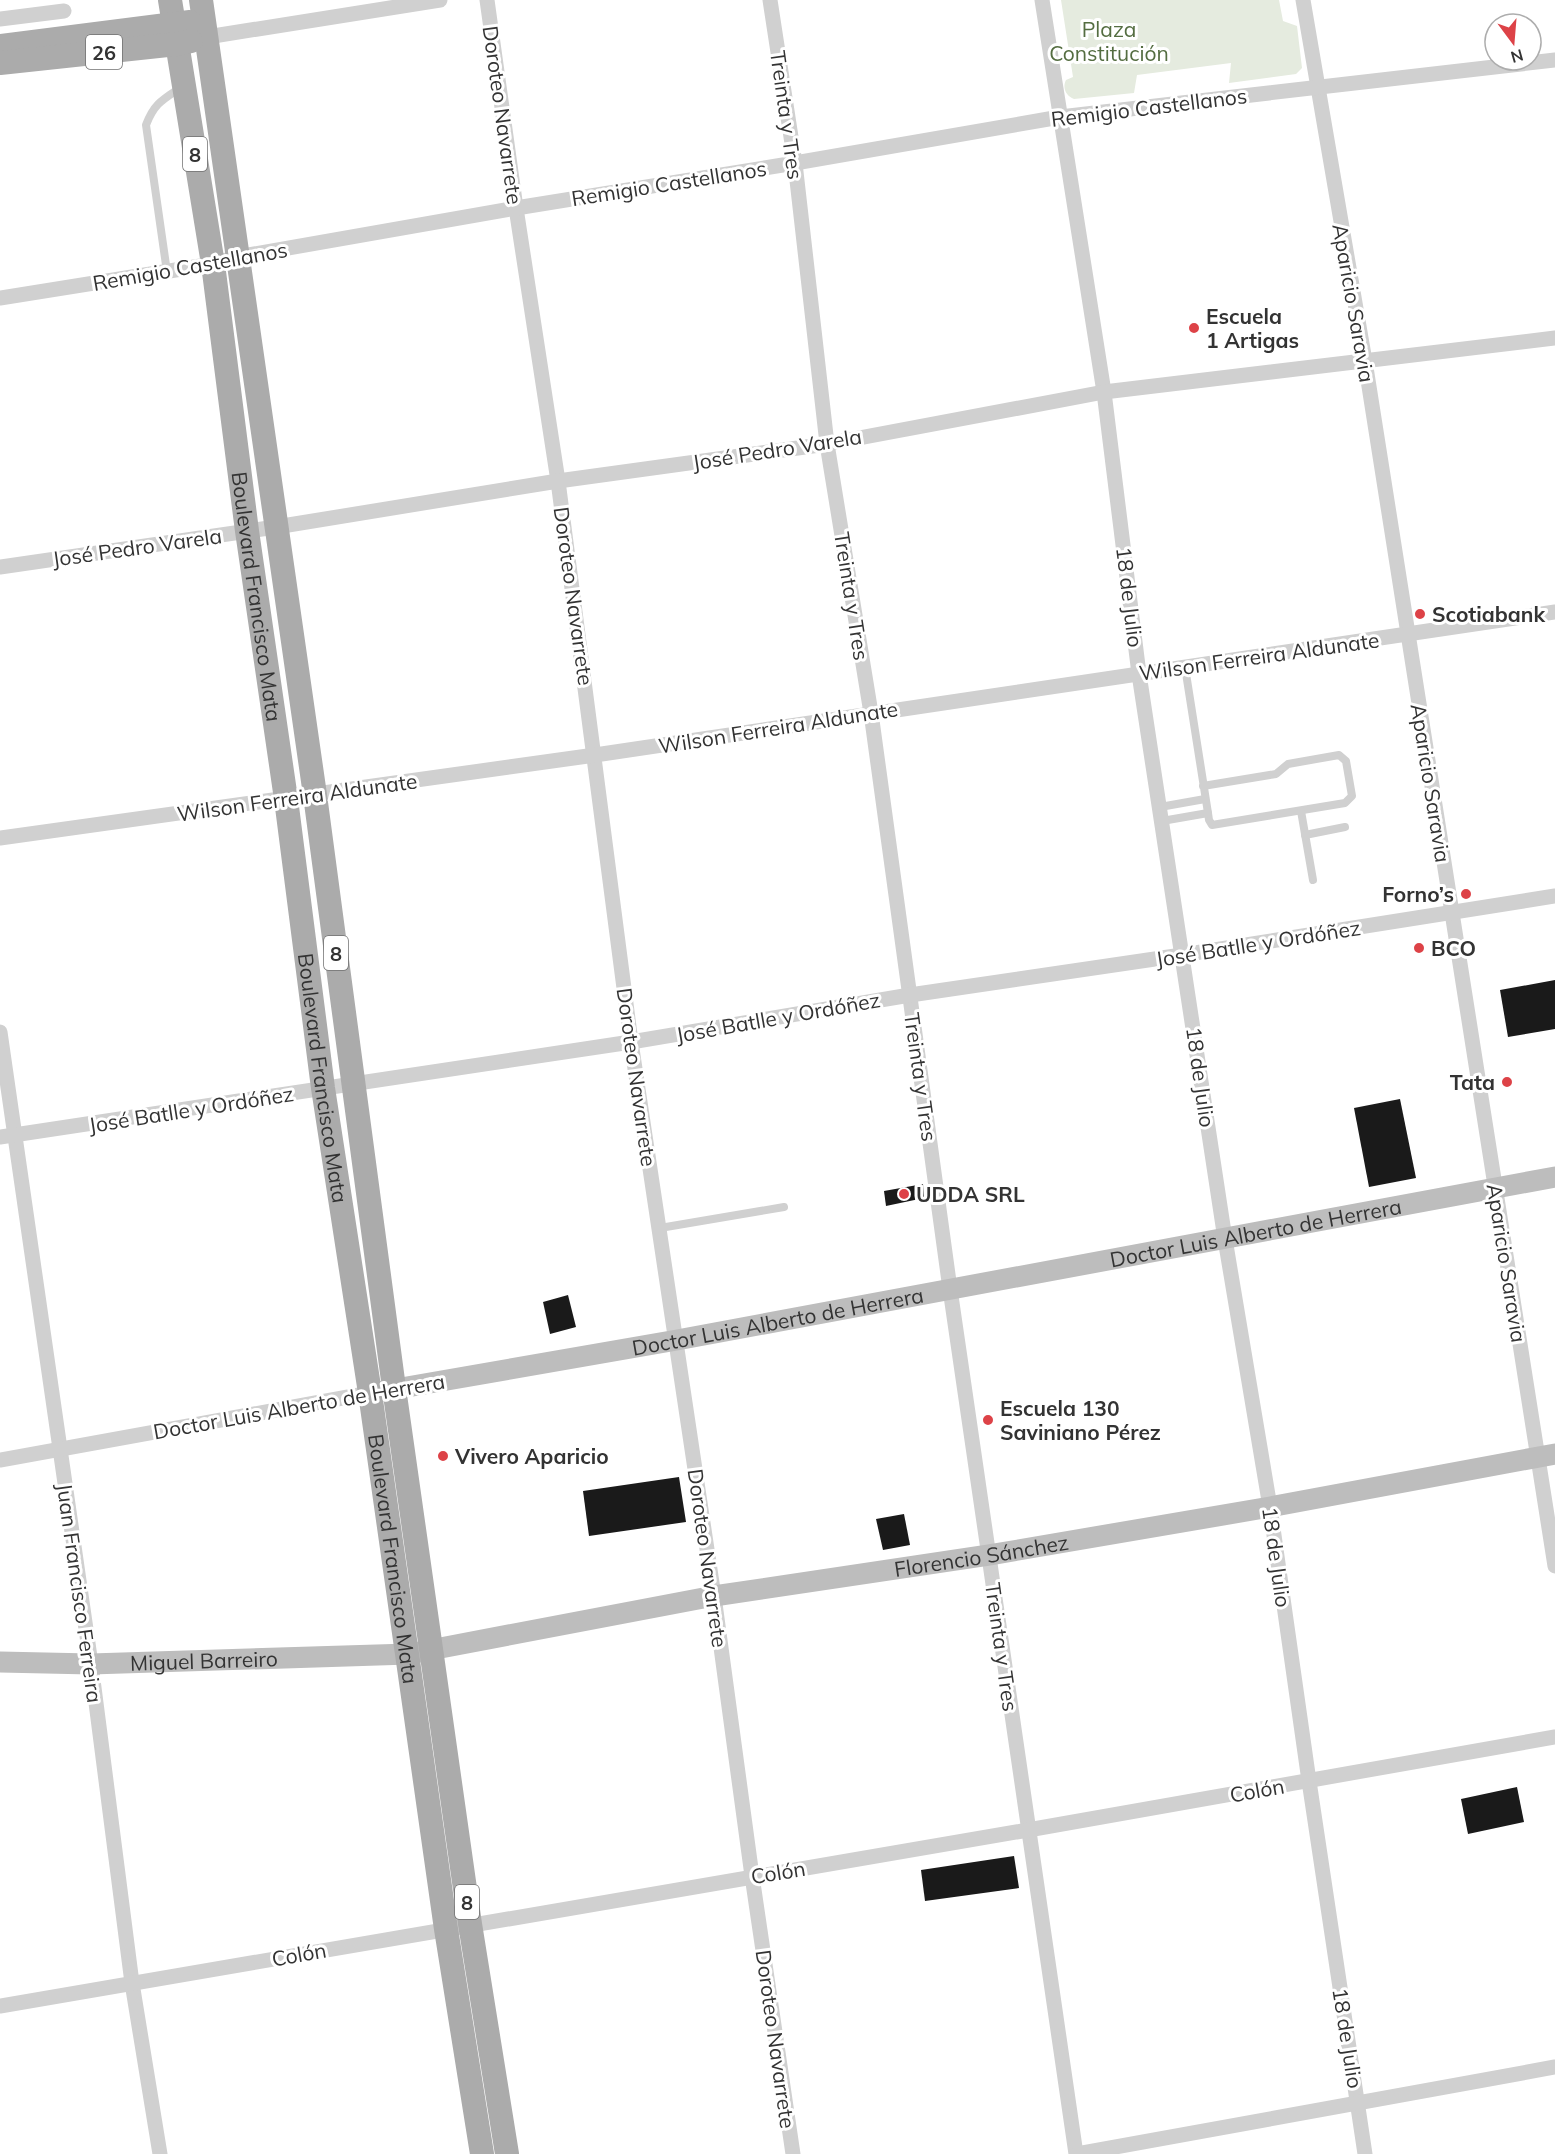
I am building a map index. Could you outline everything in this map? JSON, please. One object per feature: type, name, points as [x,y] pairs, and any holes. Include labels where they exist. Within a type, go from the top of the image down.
[{"type":"main road","name":"Boulevard Francisco Mata","points":[[170,0],[213,264],[323,1088],[409,1654],[446,1929],[482,2154]]},
{"type":"main road","name":"Boulevard Francisco Mata","points":[[204,19],[315,795],[394,1388],[471,1924],[507,2154]]},
{"type":"main road","name":"26","points":[[0,63],[175,35],[204,19]]},
{"type":"main road","name":"26","points":[[0,46],[175,35]]},
{"type":"street","points":[[204,19],[440,0]]},
{"type":"street","name":"Doroteo Navarrete","points":[[487,0],[558,481],[631,1042],[714,1596],[793,2154]]},
{"type":"street","name":"Treinta y Tres","points":[[770,0],[795,163],[827,444],[871,713],[950,1289],[1076,2154]]},
{"type":"street","name":"18 de Julio","points":[[1042,0],[1104,392],[1139,674],[1225,1239],[1270,1507],[1365,2154]]},
{"type":"street","name":"Aparicio Saravia","points":[[1303,0],[1316,87],[1365,361],[1495,1189],[1546,1456],[1555,1566]]},
{"type":"street","points":[[0,19],[64,11]]},
{"type":"street","name":"Remigio Castellanos","points":[[0,298],[167,272],[213,264],[237,257],[516,208],[1060,117],[1555,60]]},
{"type":"street","name":"José Pedro Varela","points":[[0,567],[276,527],[558,481],[827,444],[1104,392],[1555,338]]},
{"type":"street","name":"Wilson Ferreira Aldunate","points":[[0,838],[595,755],[1555,612]]},
{"type":"street","name":"José Batlle y Ordóñez","points":[[7,1136],[631,1042],[909,995],[1182,955],[1555,896]]},
{"type":"street","name":"Juan Francisco Ferreira","points":[[0,1032],[7,1136],[60,1450],[91,1664],[132,1983],[160,2154]]},
{"type":"street","name":"Doctor Luis Alberto de Herrera","points":[[0,1460],[394,1388],[676,1340],[1555,1177]]},
{"type":"street","name":"Florencio Sánchez","points":[[409,1654],[714,1596],[989,1555],[1270,1507],[1546,1456]]},
{"type":"street","name":"Miguel Barreiro","points":[[0,1662],[91,1664],[409,1654]]},
{"type":"street","name":"Colón","points":[[0,2006],[1028,1830],[1555,1737]]},
{"type":"street","points":[[1076,2154],[1555,2067]]},
{"type":"lane","points":[[167,272],[146,125],[152,110],[160,101],[184,85]]},
{"type":"lane","points":[[1185,667],[1203,786],[1205,799],[1212,825],[1345,803],[1352,796],[1346,761],[1339,755],[1288,764],[1276,774],[1203,786]]},
{"type":"lane","points":[[1161,814],[1205,799]]},
{"type":"lane","points":[[1301,811],[1313,880]]},
{"type":"lane","points":[[1161,814],[1208,813]]},
{"type":"lane","points":[[1305,835],[1345,827]]},
{"type":"lane","points":[[660,1228],[784,1207]]},
{"type":"green space","name":"Plaza Constitución","points":[[1061,0],[1279,0],[1283,21],[1297,26],[1302,68],[1296,74],[1229,83],[1231,63],[1137,75],[1134,93],[1074,99],[1065,89],[1066,80],[1073,77]]},
{"type":"building","points":[[1555,980],[1555,1029],[1508,1037],[1500,990]]},
{"type":"building","points":[[1400,1099],[1416,1178],[1369,1187],[1354,1108]]},
{"type":"building","name":"UDDA SRL","points":[[923,1184],[924,1198],[886,1206],[884,1191]]},
{"type":"building","points":[[568,1295],[576,1327],[550,1334],[543,1302]]},
{"type":"building","points":[[679,1477],[686,1522],[589,1536],[583,1491]]},
{"type":"building","points":[[904,1514],[910,1545],[883,1550],[876,1519]]},
{"type":"building","points":[[1517,1787],[1524,1822],[1468,1834],[1461,1799]]},
{"type":"building","points":[[1014,1856],[1019,1888],[925,1901],[921,1870]]},
{"type":"place","name":"Escuela 1 Artigas","points":[[1194,328]]},
{"type":"place","name":"Scotiabank","points":[[1420,614]]},
{"type":"place","name":"Forno’s","points":[[1466,894]]},
{"type":"place","name":"BCO","points":[[1419,948]]},
{"type":"place","name":"Tata","points":[[1507,1082]]},
{"type":"place","name":"UDDA SRL","points":[[904,1194]]},
{"type":"place","name":"Escuela 130 Saviniano Pérez","points":[[988,1420]]},
{"type":"place","name":"Vivero Aparicio","points":[[443,1456]]}]
